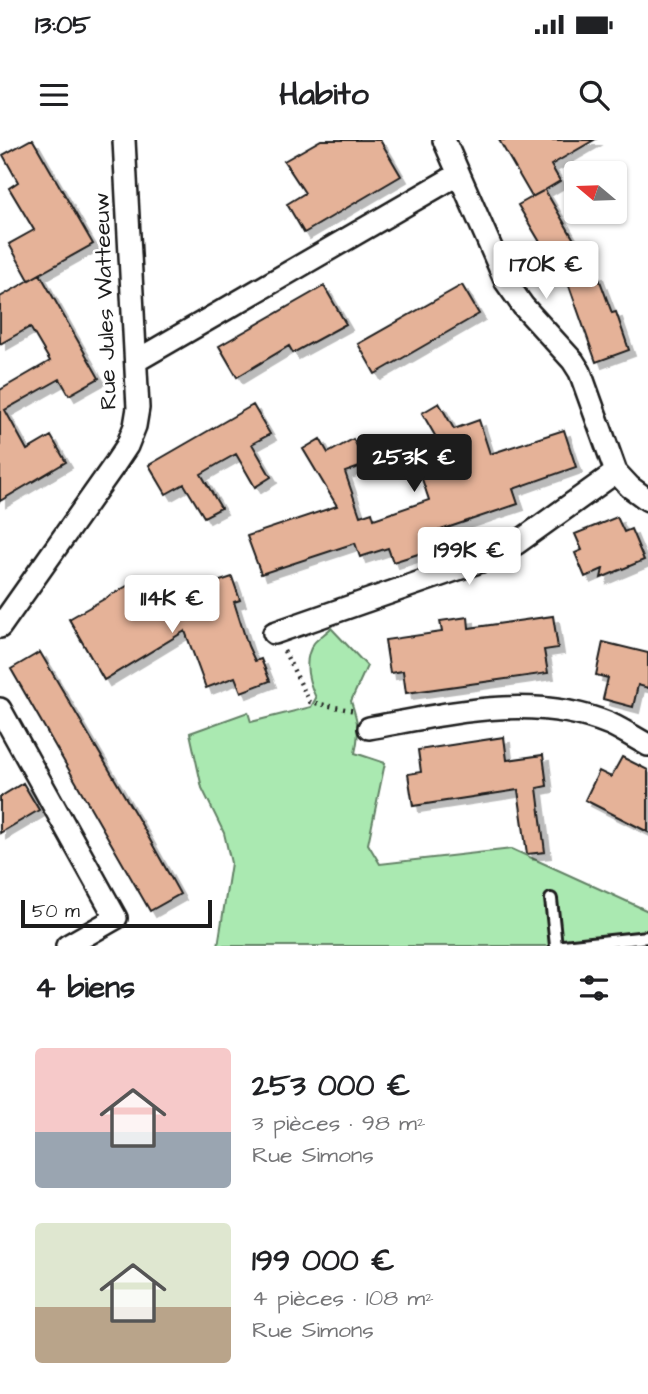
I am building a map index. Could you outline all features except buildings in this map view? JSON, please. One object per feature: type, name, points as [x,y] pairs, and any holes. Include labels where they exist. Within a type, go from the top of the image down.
[{"type":"street","name":"Rue Jules Watteeuw","points":[[0,627],[127,446],[135,426],[138,408],[124,140]]},
{"type":"street","points":[[444,140],[506,282],[523,306],[573,361],[580,372],[616,471],[630,487],[648,500]]},
{"type":"street","points":[[136,361],[458,174]]},
{"type":"street","points":[[275,632],[499,553],[517,543],[616,471]]},
{"type":"street","points":[[369,728],[494,708],[538,708],[575,713],[610,724],[648,745]]},
{"type":"street","points":[[0,709],[116,918],[67,946]]},
{"type":"lane","points":[[551,899],[556,946]]},
{"type":"lane","points":[[563,946],[648,937]]},
{"type":"path","points":[[275,632],[310,702],[357,712],[369,728]]},
{"type":"green space","points":[[331,628],[367,666],[351,701],[358,727],[355,753],[385,763],[368,844],[380,864],[512,849],[648,911],[648,946],[218,946],[231,863],[224,833],[202,788],[190,733],[248,712],[251,722],[311,707],[316,698],[309,678],[308,656],[314,643]]}]
